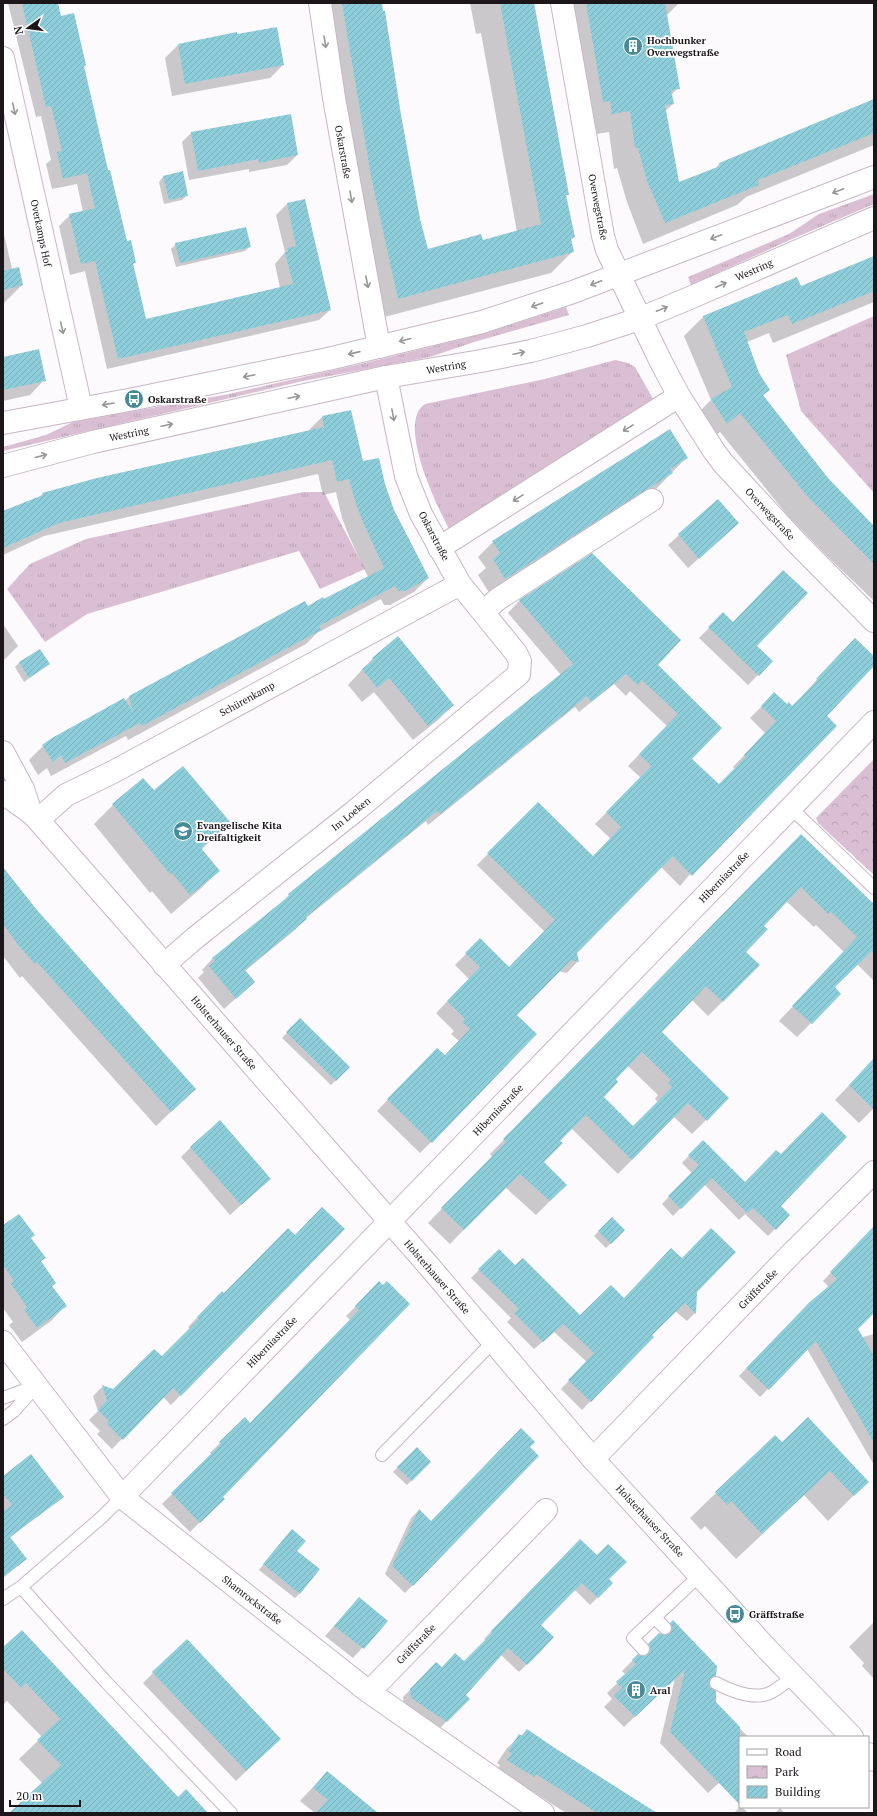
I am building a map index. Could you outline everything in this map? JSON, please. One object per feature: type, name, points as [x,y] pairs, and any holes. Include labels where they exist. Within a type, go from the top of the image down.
[{"type":"street","name":"Oskarstraße","points":[[320,3],[337,114],[380,347]]},
{"type":"street","name":"Overwegstraße","points":[[562,3],[603,236],[639,318],[679,396],[723,463],[796,542],[874,621]]},
{"type":"street","name":"Overkamps Hof","points":[[3,58],[81,408]]},
{"type":"street","points":[[3,423],[134,399],[328,359],[496,317],[559,297],[874,177]]},
{"type":"street","name":"Westring","points":[[3,466],[92,442],[386,377],[531,351],[587,336],[639,318],[874,218]]},
{"type":"street","name":"Oskarstraße","points":[[386,377],[406,476],[421,514],[460,584],[516,653]]},
{"type":"street","points":[[439,548],[679,396]]},
{"type":"street","points":[[483,612],[498,599],[652,500]]},
{"type":"street","name":"Schürenkamp","points":[[34,815],[66,795],[113,772],[460,584]]},
{"type":"street","name":"Im Loeken","points":[[164,966],[195,938],[355,811],[514,680],[521,669],[520,661],[516,653]]},
{"type":"street","name":"Hiberniastraße","points":[[122,1497],[874,722]]},
{"type":"street","name":"Holsterhauser Straße","points":[[3,752],[23,789],[34,815]]},
{"type":"street","name":"Holsterhauser Straße","points":[[3,792],[10,799],[34,815],[164,966],[389,1222],[593,1459],[793,1677],[851,1736]]},
{"type":"street","name":"Gräffstraße","points":[[593,1459],[874,1172]]},
{"type":"street","name":"Shamrockstraße","points":[[3,1342],[122,1497],[369,1692],[543,1813]]},
{"type":"street","name":"Gräffstraße","points":[[369,1692],[546,1510]]},
{"type":"lane","points":[[791,808],[874,888]]},
{"type":"lane","points":[[382,1455],[493,1342]]},
{"type":"lane","points":[[3,1398],[36,1386]]},
{"type":"lane","points":[[3,1419],[14,1411],[36,1386]]},
{"type":"lane","points":[[3,1599],[21,1587],[102,1517],[122,1497]]},
{"type":"lane","points":[[643,1649],[633,1638],[700,1575]]},
{"type":"lane","points":[[21,1587],[106,1682],[231,1813]]},
{"type":"lane","points":[[655,1618],[664,1628]]},
{"type":"lane","points":[[716,1683],[730,1691],[743,1694],[770,1693],[793,1677]]},
{"type":"green space","points":[[874,194],[874,204],[691,285],[688,277],[789,234],[819,214]]},
{"type":"green space","points":[[566,307],[569,315],[474,342],[430,357],[303,381],[3,451],[3,447],[46,435],[73,422],[229,394],[365,363],[486,333]]},
{"type":"green space","points":[[874,316],[874,493],[801,411],[786,355]]},
{"type":"green space","points":[[615,360],[628,363],[635,367],[656,404],[449,529],[428,484],[417,445],[415,428],[417,414],[425,404],[545,379]]},
{"type":"green space","points":[[303,492],[324,492],[365,569],[320,589],[299,551],[87,614],[45,642],[7,589],[30,564],[86,539]]},
{"type":"green space","points":[[874,759],[874,875],[818,823],[816,818]]},
{"type":"building","points":[[22,3],[58,3],[61,16],[74,13],[86,65],[84,66],[108,170],[110,170],[127,241],[131,240],[136,263],[133,263],[146,319],[293,284],[285,252],[288,252],[287,248],[296,246],[287,203],[305,199],[331,310],[118,359],[95,261],[81,264],[69,214],[95,208],[87,173],[63,179],[57,152],[62,151],[51,106],[46,107]]},
{"type":"building","points":[[342,3],[382,3],[383,11],[385,11],[401,115],[420,219],[428,249],[481,234],[483,240],[541,224],[500,3],[534,3],[569,195],[566,195],[575,237],[571,238],[574,252],[398,299],[371,176]]},
{"type":"building","points":[[586,3],[665,3],[680,89],[671,90],[674,104],[665,105],[679,182],[720,166],[719,163],[874,99],[874,133],[758,180],[759,185],[665,223],[647,181],[638,148],[635,148],[630,111],[612,114],[610,101],[603,102]]},
{"type":"building","points":[[277,27],[284,65],[185,84],[178,44],[237,32],[237,34]]},
{"type":"building","points":[[291,114],[298,155],[259,163],[258,159],[198,171],[191,132]]},
{"type":"building","points":[[183,171],[188,196],[169,200],[163,176]]},
{"type":"building","points":[[246,227],[251,247],[180,263],[175,243]]},
{"type":"building","points":[[874,256],[874,291],[792,324],[788,315],[744,332],[759,373],[770,390],[763,395],[828,478],[874,526],[874,564],[808,497],[740,413],[727,424],[711,399],[732,387],[703,316],[797,277],[801,286]]},
{"type":"building","points":[[19,267],[23,285],[3,290],[3,271]]},
{"type":"building","points":[[39,349],[46,381],[3,390],[3,357]]},
{"type":"building","points":[[351,410],[363,461],[379,458],[385,484],[394,510],[429,578],[405,591],[398,591],[395,586],[319,626],[321,630],[142,726],[140,723],[65,763],[61,755],[53,762],[42,745],[52,738],[124,698],[133,712],[129,696],[305,601],[308,606],[323,597],[324,599],[384,568],[363,522],[349,479],[337,482],[332,460],[59,523],[3,548],[3,511],[43,495],[42,493],[97,478],[324,427],[322,416]]},
{"type":"building","points":[[670,429],[688,458],[670,469],[673,473],[505,579],[493,559],[500,553],[492,541]]},
{"type":"building","points":[[718,499],[739,523],[699,559],[678,534]]},
{"type":"building","points":[[592,553],[681,640],[658,665],[722,728],[692,759],[719,784],[746,757],[744,755],[776,721],[761,706],[774,692],[787,704],[789,702],[792,706],[818,680],[816,679],[855,638],[874,656],[874,666],[827,716],[837,726],[692,876],[673,856],[577,953],[579,962],[571,960],[517,1015],[537,1034],[432,1143],[387,1099],[437,1048],[445,1055],[470,1029],[462,1022],[465,1019],[447,1001],[480,967],[465,953],[480,938],[509,967],[555,920],[487,853],[538,802],[593,856],[621,827],[606,812],[651,766],[639,754],[678,714],[642,680],[638,685],[626,674],[591,702],[587,696],[440,814],[437,811],[306,917],[307,919],[245,970],[255,982],[236,999],[209,966],[215,961],[212,958],[289,896],[288,894],[573,664],[519,600]]},
{"type":"building","points":[[783,570],[808,593],[757,646],[773,661],[759,676],[708,627],[723,612],[733,622]]},
{"type":"building","points":[[398,636],[454,705],[428,726],[389,678],[377,688],[362,669],[374,660],[372,658]]},
{"type":"building","points":[[40,649],[50,664],[29,678],[19,662]]},
{"type":"building","name":"Evangelische Kita Dreifaltigkeit","points":[[183,766],[231,823],[201,848],[220,871],[190,895],[172,873],[170,874],[112,804],[143,778],[154,790]]},
{"type":"building","points":[[801,834],[874,904],[874,953],[872,951],[835,987],[841,994],[812,1024],[792,1006],[857,937],[831,912],[828,914],[801,887],[764,926],[768,929],[746,952],[760,965],[723,1002],[706,986],[662,1032],[729,1098],[707,1121],[688,1103],[632,1160],[586,1115],[560,1141],[563,1143],[544,1162],[567,1185],[550,1201],[520,1174],[464,1230],[441,1208],[506,1142],[503,1139]],"holes":[[[642,1052],[671,1080],[668,1084],[672,1087],[633,1126],[604,1097],[618,1082],[616,1079]]]},
{"type":"building","points":[[3,867],[37,910],[196,1089],[171,1112],[37,962],[35,964],[18,945],[3,924]]},
{"type":"building","points":[[300,1018],[350,1067],[336,1081],[286,1032]]},
{"type":"building","points":[[874,1058],[874,1110],[849,1085]]},
{"type":"building","points":[[822,1112],[847,1137],[781,1206],[790,1215],[776,1230],[753,1208],[747,1213],[712,1178],[681,1209],[668,1196],[699,1165],[688,1155],[703,1140],[745,1182],[776,1150],[781,1154]]},
{"type":"building","points":[[220,1120],[271,1179],[241,1205],[190,1147]]},
{"type":"building","points":[[322,1207],[345,1229],[181,1396],[173,1388],[123,1440],[107,1424],[109,1421],[98,1410],[107,1400],[102,1385],[113,1389],[154,1349],[162,1356],[199,1319],[197,1317],[222,1291],[224,1293],[288,1228],[295,1235]]},
{"type":"building","points":[[19,1214],[35,1235],[31,1238],[46,1258],[41,1261],[56,1283],[52,1286],[67,1306],[37,1328],[24,1310],[27,1307],[11,1284],[14,1281],[3,1265],[3,1225]]},
{"type":"building","points":[[612,1217],[625,1230],[611,1244],[598,1231]]},
{"type":"building","points":[[874,1226],[874,1313],[858,1329],[874,1356],[874,1443],[816,1341],[769,1390],[746,1368],[810,1302],[837,1279],[830,1272]]},
{"type":"building","points":[[711,1228],[736,1252],[697,1292],[696,1314],[685,1303],[652,1335],[654,1337],[591,1402],[568,1380],[594,1353],[563,1324],[543,1342],[514,1313],[519,1309],[478,1269],[499,1249],[515,1265],[523,1258],[580,1315],[611,1285],[624,1298],[671,1248],[682,1258]]},
{"type":"building","points":[[379,1281],[383,1285],[387,1281],[410,1304],[223,1497],[225,1499],[200,1523],[171,1493],[221,1444],[219,1442],[245,1417],[250,1423],[359,1310],[355,1306]]},
{"type":"building","points":[[808,1417],[869,1482],[854,1496],[830,1471],[762,1534],[731,1501],[727,1505],[715,1492],[775,1435],[782,1442]]},
{"type":"building","points":[[521,1428],[535,1442],[530,1447],[539,1456],[413,1586],[392,1566],[419,1509],[431,1521]]},
{"type":"building","points":[[417,1447],[431,1462],[412,1481],[397,1467]]},
{"type":"building","points":[[31,1454],[64,1497],[10,1537],[27,1559],[3,1577],[3,1512],[12,1505],[3,1494],[3,1476]]},
{"type":"building","points":[[292,1529],[306,1541],[297,1551],[320,1569],[300,1594],[263,1564]]},
{"type":"building","points":[[580,1539],[597,1555],[608,1544],[627,1562],[609,1579],[613,1583],[598,1598],[582,1583],[541,1625],[554,1637],[527,1665],[508,1648],[466,1695],[470,1699],[447,1722],[411,1698],[410,1689],[436,1662],[442,1667],[455,1653],[464,1661]]},
{"type":"building","points":[[359,1597],[388,1621],[364,1649],[334,1626]]},
{"type":"building","points":[[673,1620],[717,1666],[716,1676],[710,1679],[710,1687],[716,1691],[716,1702],[740,1727],[739,1804],[670,1732],[685,1670],[635,1717],[614,1696],[622,1688],[616,1682],[636,1664],[632,1660],[638,1654],[644,1656],[648,1654],[650,1648],[648,1644],[659,1633],[663,1635],[670,1634],[672,1630],[670,1623]]},
{"type":"building","points":[[22,1630],[178,1797],[186,1789],[208,1813],[9,1813],[61,1765],[37,1740],[60,1719],[26,1683],[21,1688],[3,1669],[3,1647]]},
{"type":"building","points":[[187,1639],[281,1739],[246,1771],[152,1672]]},
{"type":"building","points":[[527,1729],[657,1813],[597,1813],[536,1774],[534,1777],[507,1760],[512,1753],[508,1751],[519,1734],[522,1736]]},
{"type":"building","points":[[327,1771],[378,1813],[316,1813],[328,1800],[313,1788]]},
{"type":"place","name":"Hochbunker Overwegstraße","points":[[633,46]]},
{"type":"place","name":"Oskarstraße","points":[[134,399]]},
{"type":"place","name":"Evangelische Kita Dreifaltigkeit","points":[[183,831]]},
{"type":"place","name":"Gräffstraße","points":[[735,1614]]},
{"type":"place","name":"Aral","points":[[636,1690]]}]
